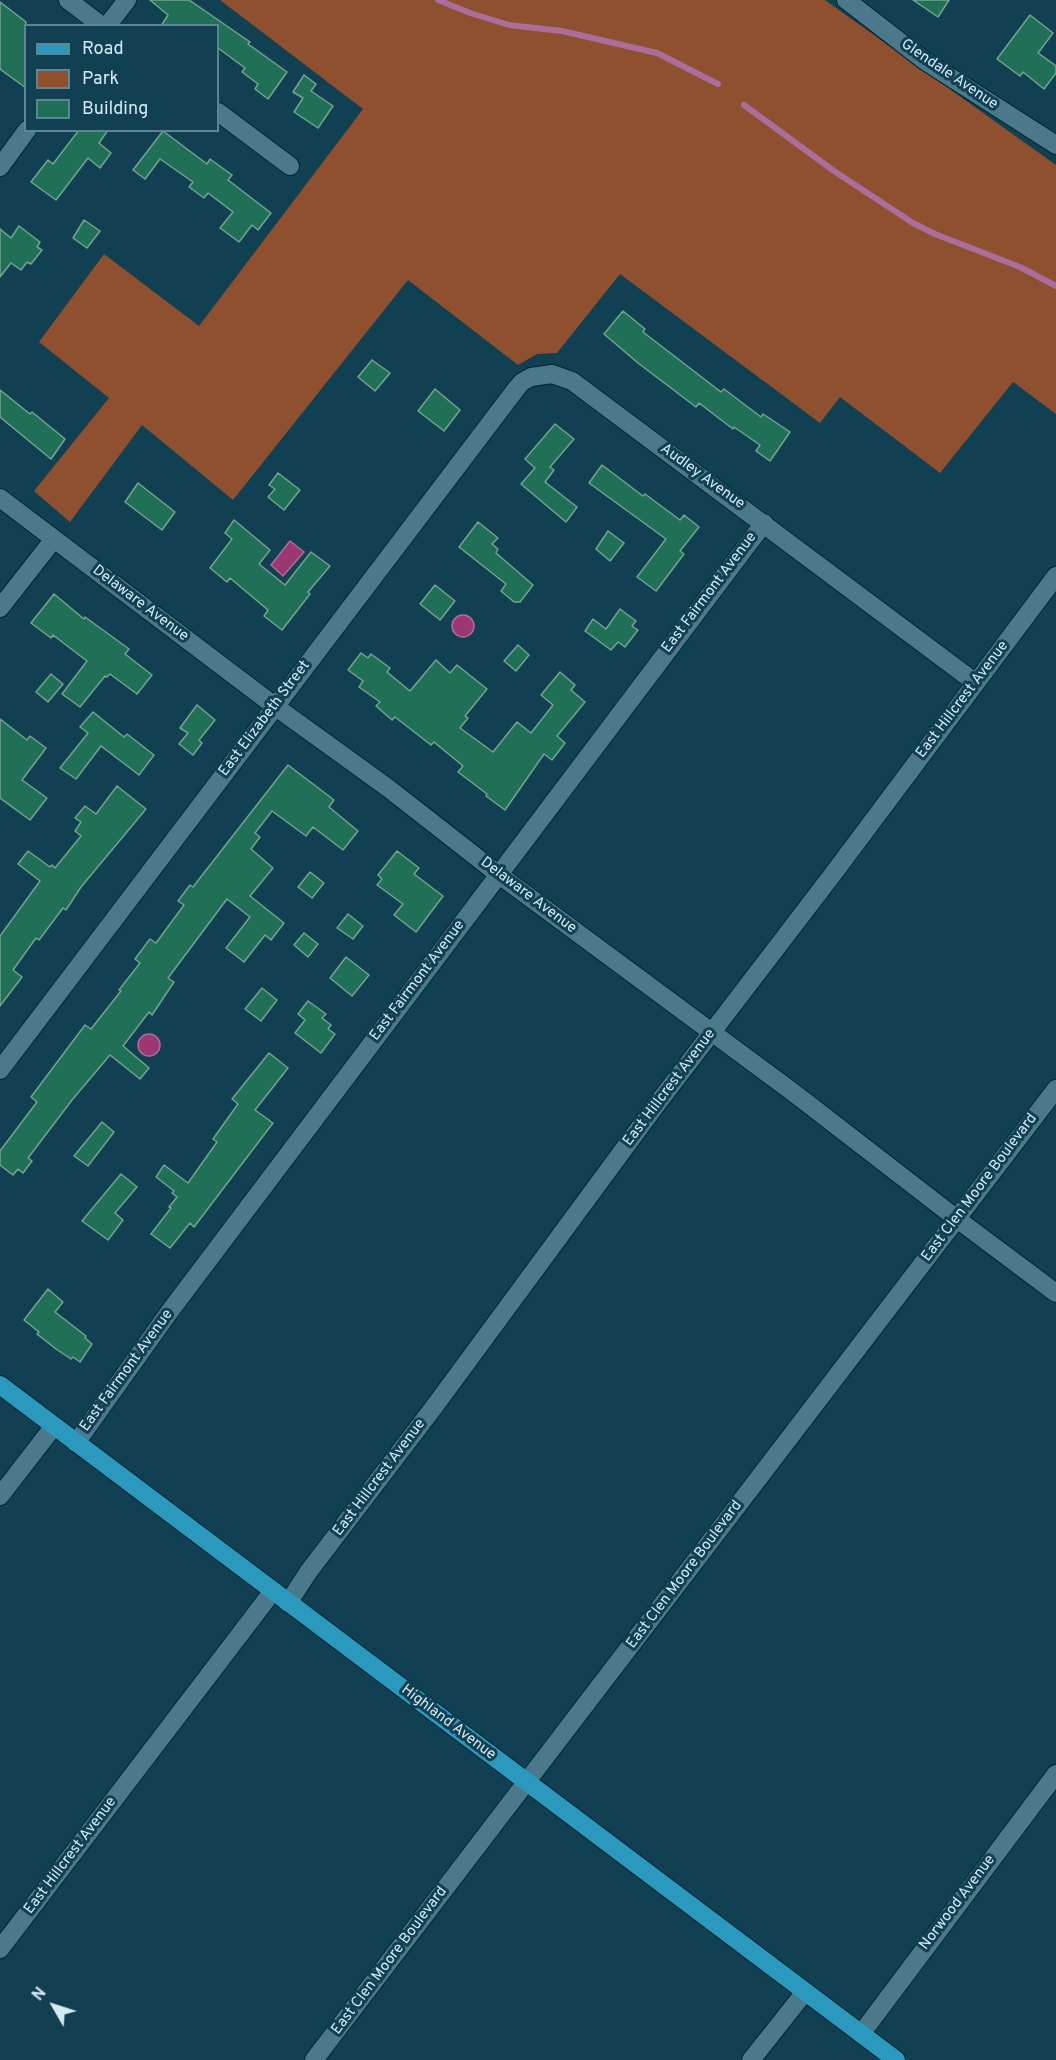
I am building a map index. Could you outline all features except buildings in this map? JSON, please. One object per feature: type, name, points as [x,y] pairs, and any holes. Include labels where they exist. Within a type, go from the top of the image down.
[{"type":"main road","name":"Highland Avenue","points":[[0,1385],[896,2060]]},
{"type":"street","points":[[68,0],[99,24]]},
{"type":"street","points":[[109,24],[127,0]]},
{"type":"street","name":"Glendale Avenue","points":[[846,0],[926,61],[1053,136]]},
{"type":"street","points":[[219,113],[290,166]]},
{"type":"street","points":[[0,167],[26,132]]},
{"type":"street","name":"Audley Avenue","points":[[537,375],[552,374],[572,381],[976,683]]},
{"type":"street","name":"East Elizabeth Street","points":[[0,1070],[516,389],[522,382],[537,375]]},
{"type":"street","name":"Delaware Avenue","points":[[0,498],[276,707],[388,788],[498,874],[794,1093],[1056,1293]]},
{"type":"street","name":"East Fairmont Avenue","points":[[76,1443],[170,1311],[764,523]]},
{"type":"street","points":[[0,608],[54,539]]},
{"type":"street","name":"East Hillcrest Avenue","points":[[288,1603],[309,1571],[711,1033],[1056,576]]},
{"type":"street","name":"East Clen Moore Boulevard","points":[[314,2060],[1056,1089]]},
{"type":"street","points":[[0,1496],[54,1426]]},
{"type":"street","name":"East Hillcrest Avenue","points":[[0,1949],[273,1592]]},
{"type":"street","name":"Norwood Avenue","points":[[861,2034],[1056,1774]]},
{"type":"street","points":[[751,2060],[805,1992]]},
{"type":"green space","points":[[220,0],[825,0],[1056,165],[1056,414],[1013,382],[940,473],[840,397],[820,423],[620,274],[557,353],[537,354],[518,365],[408,280],[233,500],[142,425],[70,522],[34,491],[109,398],[39,342],[104,254],[199,326],[363,109]]},
{"type":"shaded area","points":[[290,541],[304,552],[283,576],[271,565]]},
{"type":"shaded area","points":[[463,615],[471,618],[474,626],[471,634],[463,637],[455,634],[452,626],[455,618]]},
{"type":"shaded area","points":[[149,1034],[157,1037],[160,1045],[157,1053],[149,1056],[141,1053],[138,1045],[141,1037]]},
{"type":"waterway","points":[[438,0],[509,25],[562,31],[657,53],[718,84]]},
{"type":"waterway","points":[[744,105],[834,171],[913,223],[935,234],[1020,267],[1056,286]]}]
